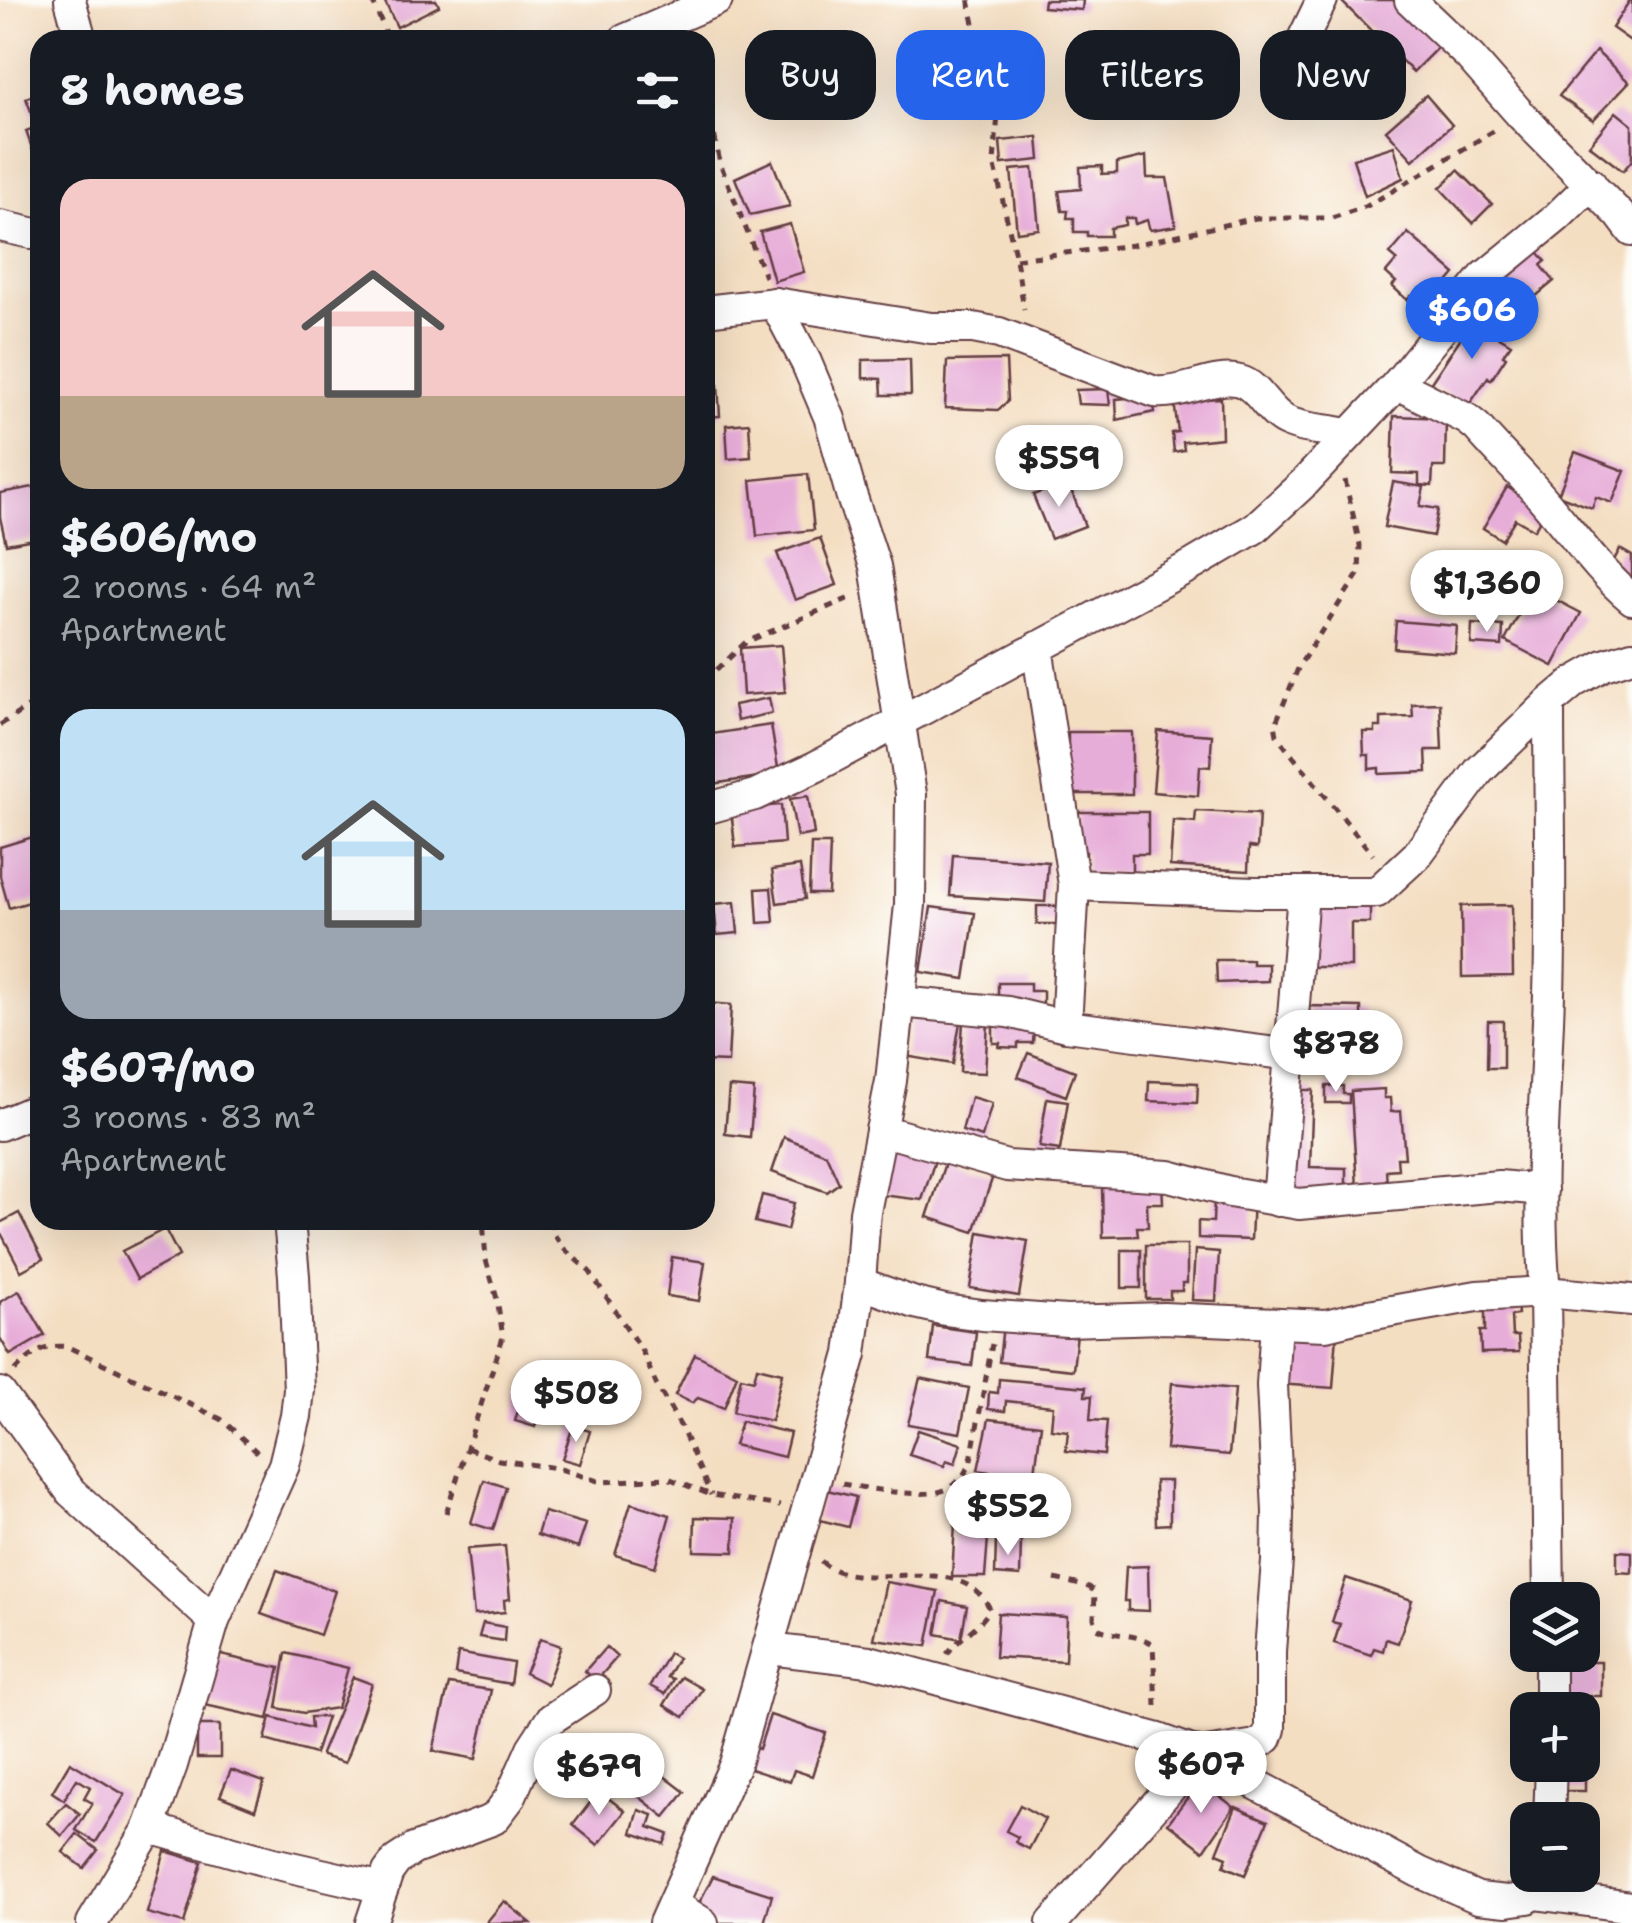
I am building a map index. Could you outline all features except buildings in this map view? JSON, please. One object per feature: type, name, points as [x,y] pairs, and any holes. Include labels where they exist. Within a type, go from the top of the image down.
[{"type":"street","points":[[70,0],[78,30]]},
{"type":"street","points":[[647,30],[717,0]]},
{"type":"street","points":[[1307,30],[1322,0]]},
{"type":"street","points":[[1410,0],[1470,56],[1632,231]]},
{"type":"street","points":[[715,806],[755,795],[815,767],[1255,528],[1305,482],[1398,384],[1484,277],[1558,217],[1591,184]]},
{"type":"street","points":[[0,226],[30,233]]},
{"type":"street","points":[[704,1923],[669,1913],[735,1764],[851,1354],[866,1212],[890,1081],[910,905],[911,794],[878,583],[830,420],[806,362],[775,304]]},
{"type":"street","points":[[715,310],[775,304],[931,328],[999,332],[1155,392],[1241,381],[1288,422],[1341,441]]},
{"type":"street","points":[[1398,384],[1477,427],[1632,599]]},
{"type":"street","points":[[1038,647],[1074,885],[1066,1026]]},
{"type":"street","points":[[1074,885],[1303,892],[1380,890],[1417,856],[1479,771],[1549,703],[1574,682],[1604,665],[1632,656]]},
{"type":"street","points":[[1549,703],[1551,937],[1541,1246],[1549,1582]]},
{"type":"street","points":[[1278,1201],[1303,892]]},
{"type":"street","points":[[899,1002],[1008,1012],[1066,1026],[1291,1055]]},
{"type":"street","points":[[0,1125],[30,1112]]},
{"type":"street","points":[[881,1130],[1007,1166],[1169,1176],[1299,1204],[1499,1186],[1542,1190]]},
{"type":"street","points":[[92,1923],[150,1828],[214,1621],[280,1475],[300,1390],[290,1230]]},
{"type":"street","points":[[860,1283],[945,1310],[1067,1321],[1163,1318],[1326,1325],[1477,1296],[1545,1292],[1632,1300]]},
{"type":"street","points":[[1052,1923],[1200,1754],[1256,1745],[1270,1729],[1270,1651],[1278,1528],[1272,1386],[1276,1323]]},
{"type":"street","points":[[6,1384],[71,1492],[214,1621]]},
{"type":"street","points":[[769,1649],[870,1662],[1159,1739],[1200,1754],[1420,1872],[1478,1898],[1507,1901],[1528,1898],[1533,1892]]},
{"type":"street","points":[[371,1923],[388,1872],[397,1860],[414,1849],[494,1820],[510,1798],[532,1748],[551,1718],[595,1690]]},
{"type":"street","points":[[150,1828],[273,1863],[382,1888]]},
{"type":"street","points":[[1569,1892],[1632,1907]]},
{"type":"path","points":[[372,0],[385,30]]},
{"type":"path","points":[[969,0],[978,43],[993,58],[1001,79],[994,162],[1030,343]]},
{"type":"path","points":[[1016,259],[1133,245],[1256,218],[1332,218],[1367,206],[1521,115]]},
{"type":"path","points":[[715,138],[720,163],[775,304]]},
{"type":"path","points":[[1341,441],[1356,522],[1359,574],[1299,666],[1275,725],[1276,735],[1392,878]]},
{"type":"path","points":[[715,671],[746,642],[878,583]]},
{"type":"path","points":[[0,724],[30,706]]},
{"type":"path","points":[[446,1513],[503,1337],[486,1260],[484,1230]]},
{"type":"path","points":[[552,1230],[563,1248],[590,1272],[643,1353],[711,1495]]},
{"type":"path","points":[[815,1479],[886,1492],[941,1492],[958,1482],[970,1466],[997,1316]]},
{"type":"path","points":[[6,1384],[20,1365],[45,1348],[68,1347],[221,1418],[280,1475]]},
{"type":"path","points":[[467,1448],[499,1460],[556,1468],[601,1482],[668,1478],[802,1525],[825,1566],[836,1573],[899,1574],[953,1579],[970,1585],[989,1604],[988,1614],[949,1651],[936,1679]]},
{"type":"path","points":[[1055,1579],[1089,1587],[1094,1592],[1094,1618],[1102,1632],[1135,1636],[1153,1644],[1159,1739]]}]
